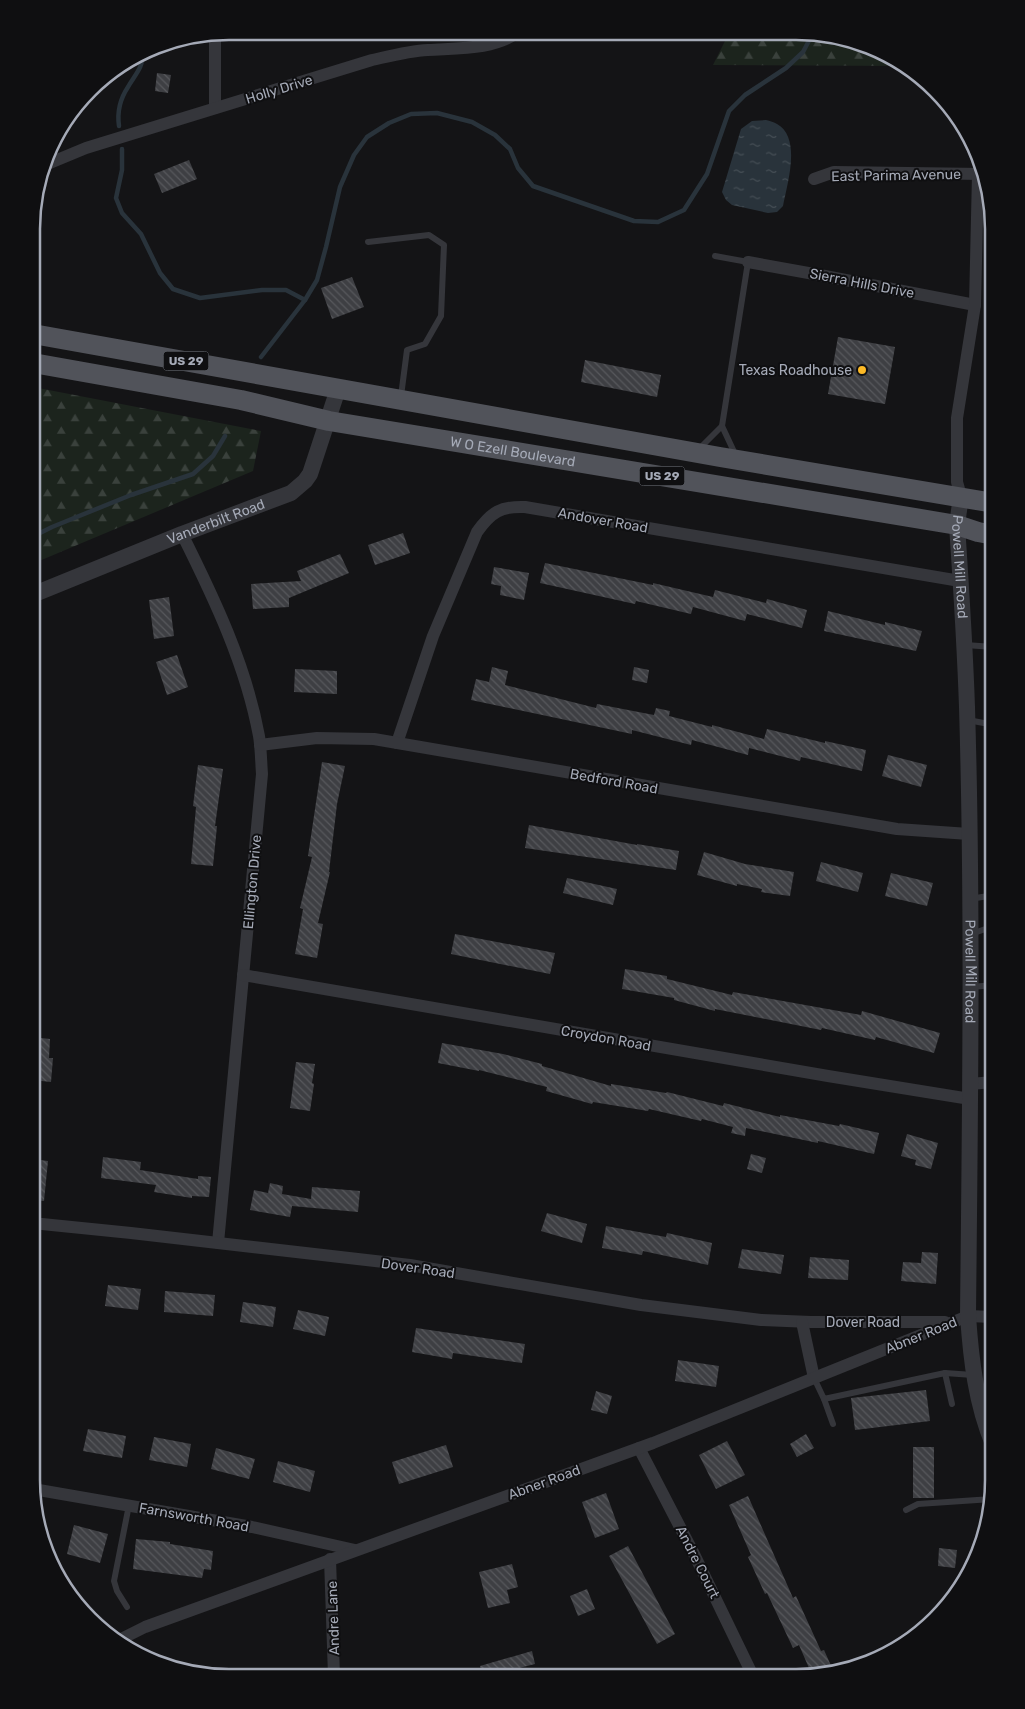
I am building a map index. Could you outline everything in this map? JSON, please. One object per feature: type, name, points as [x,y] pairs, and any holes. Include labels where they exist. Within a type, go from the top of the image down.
[{"type":"main road","name":"US 29","points":[[40,335],[737,460],[985,501]]},
{"type":"main road","name":"W O Ezell Boulevard","points":[[40,364],[242,400],[329,421],[957,525],[985,533]]},
{"type":"street","points":[[215,40],[215,108]]},
{"type":"street","name":"Holly Drive","points":[[52,162],[86,148],[390,56],[504,40]]},
{"type":"street","name":"East Parima Avenue","points":[[814,179],[834,172],[977,174]]},
{"type":"street","points":[[961,496],[957,482],[957,418],[975,305],[980,188]]},
{"type":"street","name":"Sierra Hills Drive","points":[[748,262],[975,305]]},
{"type":"street","name":"Vanderbilt Road","points":[[40,592],[182,534],[291,493],[310,474],[338,389]]},
{"type":"street","name":"Powell Mill Road","points":[[961,496],[957,525],[967,719],[969,899],[968,1316],[974,1375],[985,1420]]},
{"type":"street","name":"Andover Road","points":[[396,743],[433,636],[477,532],[485,520],[497,511],[511,506],[960,581]]},
{"type":"street","name":"Ellington Drive","points":[[182,534],[214,598],[235,652],[253,707],[260,745],[262,784],[218,1243]]},
{"type":"street","name":"Bedford Road","points":[[260,745],[317,738],[374,739],[897,829],[968,834]]},
{"type":"street","name":"Croydon Road","points":[[243,975],[828,1076],[970,1092],[985,1086]]},
{"type":"street","name":"Dover Road","points":[[40,1224],[410,1266],[641,1305],[761,1320],[802,1322],[953,1322]]},
{"type":"street","points":[[968,1316],[985,1317]]},
{"type":"street","name":"Abner Road","points":[[125,1637],[145,1627],[639,1448],[968,1316]]},
{"type":"street","points":[[802,1322],[814,1378]]},
{"type":"street","name":"Andre Court","points":[[639,1448],[695,1556],[750,1669]]},
{"type":"street","name":"Farnsworth Road","points":[[40,1490],[252,1527],[355,1550]]},
{"type":"street","name":"Andre Lane","points":[[330,1559],[334,1669]]},
{"type":"lane","points":[[368,242],[429,235],[444,246],[441,316],[425,344],[407,350],[400,400]]},
{"type":"lane","points":[[714,256],[748,262],[722,426],[737,460]]},
{"type":"lane","points":[[695,452],[722,426]]},
{"type":"lane","points":[[963,645],[985,647]]},
{"type":"lane","points":[[967,719],[985,723]]},
{"type":"lane","points":[[969,899],[985,896]]},
{"type":"lane","points":[[969,936],[985,930]]},
{"type":"lane","points":[[969,988],[985,986]]},
{"type":"lane","points":[[824,1399],[945,1374],[974,1375]]},
{"type":"lane","points":[[945,1374],[952,1404]]},
{"type":"lane","points":[[814,1378],[833,1424]]},
{"type":"lane","points":[[906,1510],[918,1504],[984,1500]]},
{"type":"lane","points":[[127,1607],[117,1591],[114,1581],[129,1506]]},
{"type":"green space","points":[[726,40],[808,40],[845,46],[880,59],[891,66],[713,65]]},
{"type":"green space","points":[[40,388],[261,431],[253,471],[40,561]]},
{"type":"water","points":[[766,120],[776,123],[785,131],[791,150],[791,162],[783,206],[777,212],[768,213],[732,205],[726,200],[722,192],[741,129],[752,121]]},
{"type":"building","points":[[157,73],[171,75],[168,93],[155,91]]},
{"type":"building","points":[[189,160],[197,179],[162,193],[154,174]]},
{"type":"building","points":[[352,277],[364,307],[332,319],[321,288]]},
{"type":"building","name":"Texas Roadhouse","points":[[838,337],[895,347],[885,404],[828,394]]},
{"type":"building","points":[[585,360],[661,375],[657,397],[581,382]]},
{"type":"building","points":[[403,533],[410,553],[375,565],[368,545]]},
{"type":"building","points":[[340,554],[349,573],[289,598],[289,607],[253,609],[251,584],[301,581],[297,571]]},
{"type":"building","points":[[545,563],[653,585],[653,583],[713,597],[715,590],[766,603],[767,599],[807,610],[802,628],[747,614],[745,621],[693,607],[691,614],[636,601],[635,604],[540,583]]},
{"type":"building","points":[[494,567],[529,573],[524,600],[500,595],[501,586],[491,584]]},
{"type":"building","points":[[169,597],[174,636],[154,639],[149,600]]},
{"type":"building","points":[[828,611],[885,625],[885,622],[922,631],[916,651],[824,631]]},
{"type":"building","points":[[177,655],[188,687],[167,695],[156,662]]},
{"type":"building","points":[[492,667],[508,671],[505,685],[596,708],[597,704],[654,715],[656,708],[670,711],[669,716],[764,739],[767,729],[825,743],[825,741],[866,750],[862,771],[801,757],[800,761],[749,748],[748,755],[692,740],[691,745],[632,730],[632,734],[471,700],[476,679],[489,682]]},
{"type":"building","points":[[634,667],[649,670],[647,683],[632,680]]},
{"type":"building","points":[[295,669],[337,671],[337,694],[294,692]]},
{"type":"building","points":[[888,755],[927,765],[921,787],[882,776]]},
{"type":"building","points":[[322,762],[345,766],[337,804],[330,872],[318,923],[323,924],[317,958],[295,954],[303,909],[300,908],[312,857],[308,856]]},
{"type":"building","points":[[198,765],[223,769],[215,826],[217,826],[213,866],[191,864],[196,807],[193,806]]},
{"type":"building","points":[[529,825],[679,851],[676,870],[525,848]]},
{"type":"building","points":[[704,852],[745,864],[794,872],[790,896],[761,892],[762,889],[737,884],[737,886],[697,875]]},
{"type":"building","points":[[821,862],[863,873],[858,892],[816,881]]},
{"type":"building","points":[[891,873],[933,883],[927,906],[885,896]]},
{"type":"building","points":[[567,878],[617,889],[613,905],[563,893]]},
{"type":"building","points":[[455,934],[555,953],[550,974],[451,954]]},
{"type":"building","points":[[625,969],[667,976],[667,979],[732,995],[733,992],[861,1015],[862,1011],[940,1033],[934,1053],[876,1037],[875,1040],[822,1028],[821,1030],[715,1009],[715,1011],[674,1000],[674,998],[622,989]]},
{"type":"building","points":[[40,1038],[50,1039],[49,1058],[53,1058],[51,1082],[40,1081]]},
{"type":"building","points":[[442,1043],[503,1054],[611,1086],[611,1084],[667,1092],[723,1106],[724,1103],[780,1117],[780,1115],[839,1126],[840,1124],[879,1133],[874,1154],[818,1141],[818,1143],[746,1128],[745,1136],[731,1133],[733,1127],[702,1119],[701,1121],[649,1109],[648,1111],[593,1102],[592,1104],[546,1091],[547,1087],[479,1070],[438,1063]]},
{"type":"building","points":[[296,1062],[315,1064],[310,1111],[290,1108]]},
{"type":"building","points":[[907,1134],[938,1143],[931,1169],[915,1165],[916,1160],[901,1156]]},
{"type":"building","points":[[751,1154],[766,1158],[762,1173],[747,1169]]},
{"type":"building","points":[[103,1157],[141,1162],[140,1170],[198,1179],[198,1176],[211,1177],[209,1197],[192,1196],[192,1198],[154,1192],[156,1185],[101,1178]]},
{"type":"building","points":[[40,1160],[48,1161],[44,1201],[40,1201]]},
{"type":"building","points":[[270,1183],[283,1186],[282,1194],[311,1199],[312,1187],[360,1191],[358,1212],[292,1206],[290,1217],[250,1210],[254,1190],[268,1193]]},
{"type":"building","points":[[547,1213],[587,1224],[582,1243],[541,1231]]},
{"type":"building","points":[[606,1226],[666,1237],[667,1233],[712,1243],[708,1265],[643,1251],[642,1255],[602,1248]]},
{"type":"building","points":[[742,1249],[784,1255],[781,1274],[738,1268]]},
{"type":"building","points":[[922,1252],[938,1253],[936,1284],[901,1281],[903,1262],[921,1263]]},
{"type":"building","points":[[810,1257],[849,1260],[848,1280],[808,1278]]},
{"type":"building","points":[[108,1285],[141,1289],[138,1310],[105,1306]]},
{"type":"building","points":[[165,1291],[215,1295],[213,1316],[164,1312]]},
{"type":"building","points":[[243,1302],[276,1307],[273,1327],[240,1322]]},
{"type":"building","points":[[298,1310],[329,1317],[325,1336],[293,1329]]},
{"type":"building","points":[[416,1328],[525,1344],[522,1363],[453,1353],[452,1359],[412,1352]]},
{"type":"building","points":[[678,1360],[719,1366],[716,1387],[675,1381]]},
{"type":"building","points":[[926,1390],[930,1421],[855,1430],[851,1398]]},
{"type":"building","points":[[596,1391],[612,1396],[607,1414],[591,1410]]},
{"type":"building","points":[[88,1429],[126,1436],[122,1458],[83,1451]]},
{"type":"building","points":[[806,1434],[814,1448],[797,1457],[790,1444]]},
{"type":"building","points":[[154,1437],[191,1444],[187,1467],[149,1460]]},
{"type":"building","points":[[727,1441],[745,1475],[716,1489],[699,1455]]},
{"type":"building","points":[[446,1445],[453,1467],[399,1484],[392,1462]]},
{"type":"building","points":[[913,1447],[934,1447],[934,1498],[913,1498]]},
{"type":"building","points":[[216,1448],[255,1459],[249,1479],[211,1469]]},
{"type":"building","points":[[278,1461],[315,1471],[310,1492],[273,1482]]},
{"type":"building","points":[[606,1493],[619,1529],[595,1538],[582,1502]]},
{"type":"building","points":[[748,1496],[793,1598],[796,1596],[821,1651],[824,1650],[831,1665],[809,1669],[799,1645],[793,1648],[748,1557],[751,1555],[729,1505]]},
{"type":"building","points":[[74,1525],[108,1534],[100,1563],[67,1554]]},
{"type":"building","points":[[136,1539],[170,1542],[170,1544],[213,1551],[211,1570],[204,1569],[202,1578],[133,1569]]},
{"type":"building","points":[[628,1546],[675,1634],[657,1644],[609,1556]]},
{"type":"building","points":[[939,1548],[957,1550],[955,1568],[938,1566]]},
{"type":"building","points":[[512,1564],[518,1587],[507,1590],[510,1603],[488,1608],[479,1572]]},
{"type":"building","points":[[587,1589],[595,1609],[578,1616],[570,1596]]},
{"type":"building","points":[[532,1651],[535,1664],[515,1669],[481,1669],[480,1666]]},
{"type":"waterway","points":[[261,357],[305,300],[317,280],[340,187],[354,155],[367,137],[389,123],[411,114],[437,113],[472,122],[495,135],[510,149],[518,168],[533,186],[634,221],[658,222],[684,210],[707,174],[729,111],[745,95],[786,68],[803,52],[809,40]]},
{"type":"waterway","points":[[119,126],[118,116],[121,101],[142,61]]},
{"type":"waterway","points":[[122,149],[122,170],[116,198],[122,213],[141,234],[160,273],[173,289],[200,298],[262,290],[286,290],[305,300]]},
{"type":"waterway","points":[[40,533],[131,495],[193,474],[213,456],[225,436]]},
{"type":"place","name":"Texas Roadhouse","points":[[862,370]]}]
